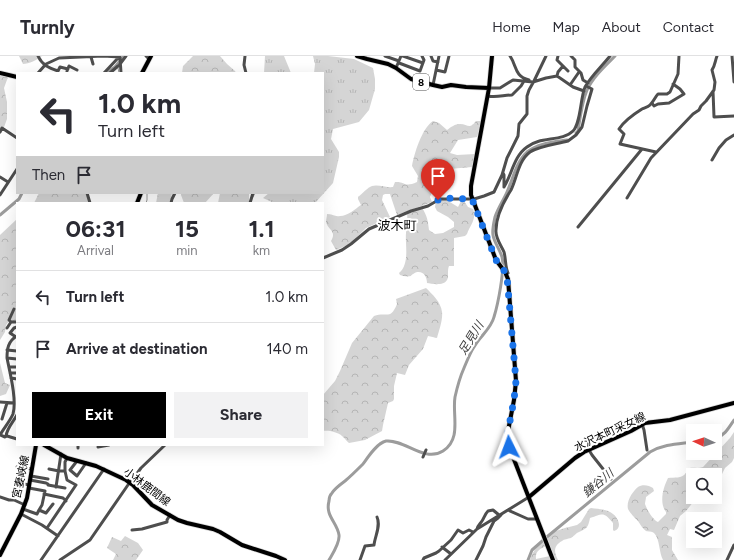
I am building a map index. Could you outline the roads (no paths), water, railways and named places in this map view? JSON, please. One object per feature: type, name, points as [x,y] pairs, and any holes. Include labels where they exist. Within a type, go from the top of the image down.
[{"type":"main road","name":"8","points":[[357,56],[388,64],[411,79],[433,85],[442,87],[451,84],[466,87],[489,88]]},
{"type":"main road","points":[[492,56],[488,96],[471,186],[471,195],[498,264],[507,275],[516,381],[516,393],[507,439],[553,560]]},
{"type":"main road","points":[[142,72],[149,57]]},
{"type":"main road","points":[[0,73],[16,77]]},
{"type":"main road","name":"水沢本町采女線","points":[[529,497],[584,452],[631,431],[642,424],[647,422],[670,420],[734,404]]},
{"type":"main road","name":"宮妻峡線","points":[[0,555],[24,507],[36,446]]},
{"type":"main road","name":"小林鹿間線","points":[[52,447],[67,458],[104,469],[130,483],[152,505],[184,522],[216,530],[242,545],[285,560]]},
{"type":"street","points":[[38,56],[46,67],[58,72],[60,67],[67,70],[69,66],[77,70]]},
{"type":"street","points":[[39,72],[59,58],[88,58],[103,56],[120,57]]},
{"type":"street","points":[[108,72],[119,65],[126,56]]},
{"type":"street","points":[[244,56],[246,72]]},
{"type":"street","points":[[385,56],[420,71],[424,60],[422,56]]},
{"type":"street","points":[[396,68],[402,56],[422,63]]},
{"type":"street","points":[[431,56],[433,61],[438,62]]},
{"type":"street","points":[[433,85],[439,56]]},
{"type":"street","points":[[436,70],[445,72],[449,56]]},
{"type":"street","points":[[510,56],[518,73],[526,79],[534,82]]},
{"type":"street","points":[[324,258],[342,250],[369,228],[428,206],[440,199],[472,199],[494,192],[498,186],[506,160],[518,136],[519,124],[526,115],[528,93],[546,56]]},
{"type":"street","points":[[558,56],[556,60],[568,71]]},
{"type":"street","points":[[507,275],[504,252],[496,236],[496,224],[520,166],[530,152],[539,148],[568,141],[579,133],[582,127],[591,89],[574,66],[574,59],[571,56]]},
{"type":"street","points":[[504,187],[515,162],[528,146],[538,141],[568,135],[573,131],[577,123],[584,91],[610,56]]},
{"type":"street","points":[[656,152],[620,144],[624,134],[619,129],[623,123],[650,105],[658,94],[668,94],[678,74],[679,56]]},
{"type":"street","points":[[627,198],[651,158],[693,114],[699,110],[713,91],[715,82],[712,71],[717,56]]},
{"type":"street","points":[[732,56],[734,82]]},
{"type":"street","points":[[120,57],[119,65],[121,72]]},
{"type":"street","points":[[108,72],[120,57]]},
{"type":"street","points":[[88,58],[93,64]]},
{"type":"street","points":[[557,76],[562,66]]},
{"type":"street","points":[[46,67],[47,72]]},
{"type":"street","points":[[570,85],[579,72]]},
{"type":"street","points":[[489,88],[501,87],[513,80],[534,82],[557,76],[577,89],[584,91]]},
{"type":"street","points":[[488,96],[493,97],[512,95],[524,81]]},
{"type":"street","points":[[652,103],[654,106],[669,103],[684,94],[673,84]]},
{"type":"street","points":[[713,91],[714,118],[734,116]]},
{"type":"street","points":[[0,132],[2,128],[16,137]]},
{"type":"street","points":[[712,160],[726,140],[734,135]]},
{"type":"street","points":[[578,227],[642,149]]},
{"type":"street","points":[[506,160],[515,162]]},
{"type":"street","points":[[0,195],[16,170]]},
{"type":"street","points":[[502,173],[504,175],[504,187]]},
{"type":"street","points":[[0,177],[8,182]]},
{"type":"street","points":[[504,187],[510,190]]},
{"type":"street","points":[[7,328],[11,322],[9,319],[14,309]]},
{"type":"street","points":[[11,322],[16,322]]},
{"type":"street","points":[[16,327],[10,333],[16,337],[10,343],[7,350],[12,387],[15,396],[15,411],[0,435],[16,439]]},
{"type":"street","points":[[7,350],[16,349]]},
{"type":"street","points":[[7,358],[16,359]]},
{"type":"street","points":[[9,367],[16,367]]},
{"type":"street","points":[[10,373],[16,373]]},
{"type":"street","points":[[11,378],[16,379]]},
{"type":"street","points":[[0,402],[15,403]]},
{"type":"street","points":[[7,402],[1,418],[10,420]]},
{"type":"street","points":[[6,436],[16,417]]},
{"type":"street","points":[[642,424],[647,450]]},
{"type":"street","points":[[98,447],[104,446]]},
{"type":"street","points":[[60,560],[90,540],[141,468],[164,446]]},
{"type":"street","points":[[423,456],[426,450]]},
{"type":"street","points":[[589,450],[611,479]]},
{"type":"street","points":[[56,487],[61,454]]},
{"type":"street","points":[[47,528],[76,486],[67,480],[65,464],[67,458]]},
{"type":"street","points":[[77,461],[70,470],[77,476],[86,463]]},
{"type":"street","points":[[17,467],[32,469]]},
{"type":"street","points":[[48,469],[65,471]]},
{"type":"street","points":[[42,560],[104,469]]},
{"type":"street","points":[[30,482],[48,479]]},
{"type":"street","points":[[14,482],[46,483],[48,486],[65,488]]},
{"type":"street","points":[[0,497],[14,500],[36,514],[42,505],[45,491],[30,482]]},
{"type":"street","points":[[44,494],[63,498],[66,501]]},
{"type":"street","points":[[445,560],[477,529],[529,497]]},
{"type":"street","points":[[39,510],[46,513],[53,504]]},
{"type":"street","points":[[477,529],[488,511],[493,510],[501,514]]},
{"type":"street","points":[[508,510],[528,519],[538,520]]},
{"type":"street","points":[[21,514],[47,528],[58,536]]},
{"type":"street","points":[[476,560],[494,521],[501,514]]},
{"type":"street","points":[[132,530],[142,529],[167,522],[170,515]]},
{"type":"street","points":[[360,560],[365,546],[374,545],[378,527],[377,517]]},
{"type":"street","points":[[152,522],[159,524]]},
{"type":"street","points":[[423,560],[424,558],[436,553],[451,540],[458,530],[464,533],[469,530],[473,532]]},
{"type":"street","points":[[0,543],[5,546]]},
{"type":"street","points":[[727,560],[734,545]]},
{"type":"street","points":[[442,547],[451,554]]},
{"type":"waterway","points":[[108,72],[115,67],[124,56]]},
{"type":"waterway","name":"足見川","points":[[576,133],[578,131],[582,105],[587,90],[596,76],[615,56]]},
{"type":"waterway","points":[[118,68],[119,72]]},
{"type":"waterway","name":"足見川","points":[[329,560],[336,548],[339,538],[338,530],[329,511],[328,506],[330,497],[333,491],[363,464],[376,447],[383,442],[393,441],[422,453],[436,454],[449,446],[454,433],[454,404],[460,379],[467,360],[476,343],[493,321],[496,311],[502,278],[503,262],[493,235],[493,226],[496,214],[507,192],[517,166],[523,156],[531,149],[541,145],[567,140]]},
{"type":"waterway","points":[[0,215],[19,199],[22,194]]},
{"type":"waterway","points":[[146,202],[147,194]]},
{"type":"waterway","name":"鎌谷川","points":[[722,435],[734,420]]},
{"type":"waterway","name":"鎌谷川","points":[[528,560],[532,550],[650,452],[666,446],[686,443]]},
{"type":"district","name":"波木町","points":[[397,225]]}]
